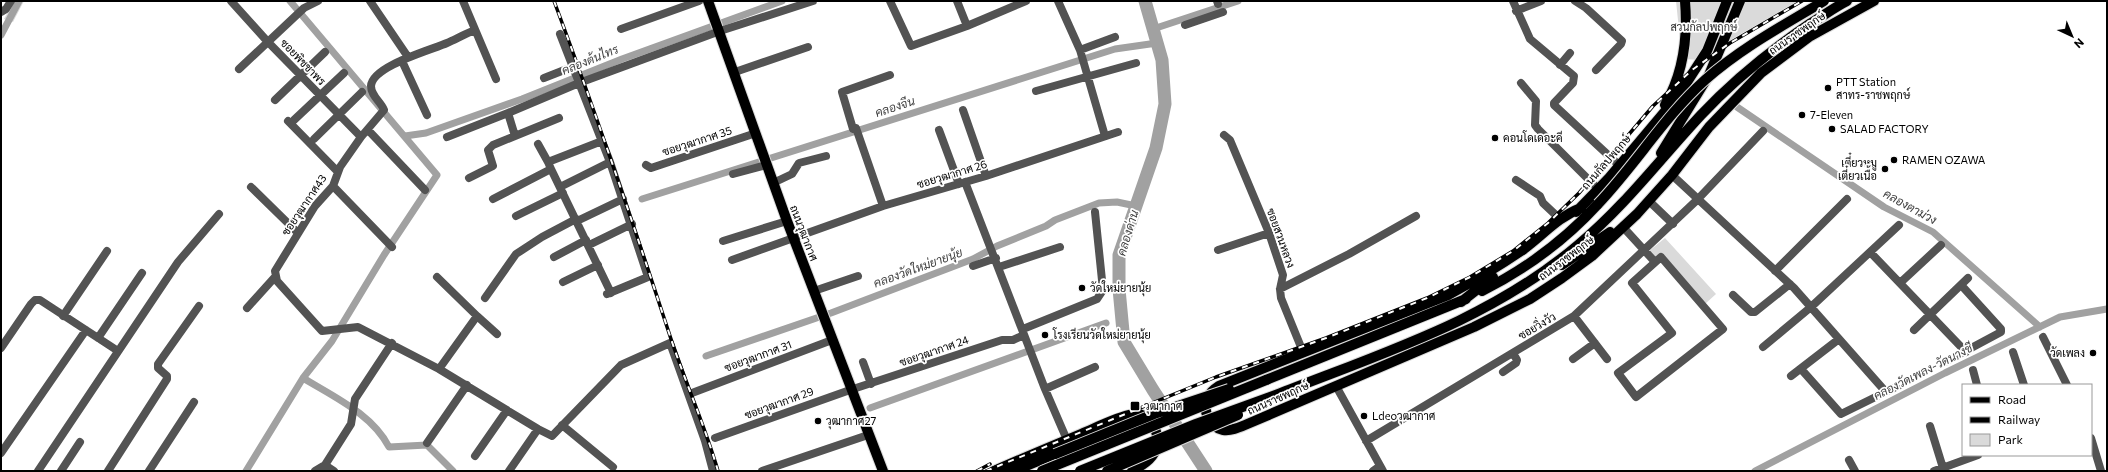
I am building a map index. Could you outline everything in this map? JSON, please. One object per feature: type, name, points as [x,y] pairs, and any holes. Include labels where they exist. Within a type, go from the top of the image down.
[{"type":"main road","points":[[1641,140],[1667,102],[1678,76],[1685,43],[1685,1]]},
{"type":"main road","name":"ถนนกัลปพฤกษ์","points":[[1461,302],[1532,249],[1581,208],[1599,190],[1669,108],[1698,67],[1713,38],[1727,1]]},
{"type":"main road","points":[[1625,201],[1667,144],[1697,96],[1719,54],[1740,1]]},
{"type":"main road","name":"ถนนราชพฤกษ์","points":[[1042,471],[1266,380],[1365,342],[1461,302],[1497,284],[1529,264],[1568,234],[1637,161],[1676,110],[1705,80],[1758,42],[1824,1]]},
{"type":"main road","name":"ถนนราชพฤกษ์","points":[[1080,471],[1196,424],[1381,354],[1450,325],[1508,296],[1579,245],[1625,201],[1700,117],[1755,64],[1792,36],[1847,1]]},
{"type":"main road","name":"ถนนราชพฤกษ์","points":[[1581,208],[1560,219],[1525,248],[1483,276],[1448,295],[1236,378],[1211,392],[1205,406],[1207,415],[1212,423],[1222,430],[1231,430],[1245,425],[1474,327],[1530,299],[1592,256],[1623,227],[1670,178],[1709,127],[1761,73],[1809,37],[1874,1]]},
{"type":"main road","name":"ถนนวุฒากาศ","points":[[712,2],[719,28],[773,184],[850,390],[883,471]]},
{"type":"main road","points":[[1508,296],[1555,270],[1591,246],[1619,224],[1670,178]]},
{"type":"main road","points":[[1014,471],[1173,407],[1218,392],[1266,380]]},
{"type":"main road","points":[[1107,471],[1204,431],[1281,392]]},
{"type":"main road","points":[[994,471],[1122,417],[1136,414],[1145,416],[1150,421],[1155,429],[1158,439],[1156,449],[1143,465],[1132,471]]},
{"type":"street","points":[[1,12],[6,9],[11,1]]},
{"type":"street","name":"ซอยพิชชาพร","points":[[231,1],[300,76],[361,137]]},
{"type":"street","points":[[239,69],[267,41],[304,8],[318,1]]},
{"type":"street","points":[[370,1],[405,59],[427,116]]},
{"type":"street","points":[[463,1],[496,79]]},
{"type":"street","points":[[621,29],[699,1]]},
{"type":"street","points":[[447,137],[508,113],[576,76],[719,28],[813,1]]},
{"type":"street","points":[[890,1],[911,46],[967,26],[1026,1]]},
{"type":"street","points":[[957,1],[967,26]]},
{"type":"street","points":[[1058,1],[1082,57],[1105,136]]},
{"type":"street","points":[[1513,1],[1516,11],[1530,39],[1574,76],[1575,79],[1554,103],[1554,106],[1620,166]]},
{"type":"street","points":[[1516,11],[1541,1]]},
{"type":"street","points":[[1575,1],[1586,8],[1622,41],[1621,44],[1596,70]]},
{"type":"street","points":[[1185,25],[1223,12]]},
{"type":"street","name":"ซอยวุฒากาศ43","points":[[276,279],[275,271],[315,206],[333,186],[338,172],[361,137],[383,112],[372,92],[372,83],[380,73],[405,59],[475,30]]},
{"type":"street","points":[[538,144],[598,265],[609,294],[648,278],[632,224],[610,162],[560,34]]},
{"type":"street","points":[[1082,57],[1115,37]]},
{"type":"street","points":[[735,72],[808,47]]},
{"type":"street","points":[[275,100],[325,52]]},
{"type":"street","points":[[1560,64],[1570,53]]},
{"type":"street","points":[[1036,91],[1088,75],[1136,63]]},
{"type":"street","points":[[338,172],[291,121],[344,73]]},
{"type":"street","points":[[883,206],[857,131],[853,129],[842,90],[890,75]]},
{"type":"street","points":[[544,78],[576,76]]},
{"type":"street","points":[[1521,83],[1536,102],[1536,125],[1538,129],[1599,190]]},
{"type":"street","points":[[314,139],[362,92]]},
{"type":"street","points":[[963,110],[986,176]]},
{"type":"street","points":[[508,113],[515,136]]},
{"type":"street","points":[[470,178],[493,166],[488,150],[490,147],[559,118]]},
{"type":"street","points":[[368,130],[425,190]]},
{"type":"street","points":[[940,130],[993,252],[1045,389],[1067,440]]},
{"type":"street","name":"ซอยวิ่งวัว","points":[[1366,440],[1574,316],[1673,224],[1763,131]]},
{"type":"street","name":"ซอยวุฒากาศ 26","points":[[732,260],[883,206],[986,176],[1118,132]]},
{"type":"street","name":"ซอยวุฒากาศ 35","points":[[646,165],[651,168],[756,133]]},
{"type":"street","name":"ซอยสวนหลวง","points":[[1224,135],[1230,140],[1269,233],[1283,275],[1280,289],[1281,298],[1303,352]]},
{"type":"street","points":[[493,199],[550,166],[602,141]]},
{"type":"street","points":[[773,184],[792,174],[799,164],[826,156]]},
{"type":"street","points":[[516,216],[610,162]]},
{"type":"street","points":[[733,174],[766,162]]},
{"type":"street","points":[[1670,178],[1697,200],[1790,284],[1885,392]]},
{"type":"street","points":[[1516,180],[1540,196],[1543,203],[1560,219]]},
{"type":"street","points":[[252,186],[298,233]]},
{"type":"street","points":[[333,186],[392,247]]},
{"type":"street","points":[[485,298],[516,254],[542,237],[623,199]]},
{"type":"street","points":[[1775,271],[1847,199]]},
{"type":"street","points":[[1649,200],[1673,224]]},
{"type":"street","name":"ซอยวุฒากาศ 24","points":[[850,390],[1002,340],[1013,340],[1024,332],[1097,299],[1102,294],[1103,290],[1095,212]]},
{"type":"street","points":[[38,471],[178,262],[219,214]]},
{"type":"street","points":[[1280,289],[1349,254],[1416,216]]},
{"type":"street","points":[[723,241],[787,221]]},
{"type":"street","points":[[554,257],[632,224]]},
{"type":"street","points":[[1763,347],[1811,307],[1899,225]]},
{"type":"street","points":[[1623,227],[1655,262]]},
{"type":"street","points":[[1218,250],[1269,233]]},
{"type":"street","points":[[1900,283],[1941,245]]},
{"type":"street","points":[[999,267],[1060,247]]},
{"type":"street","points":[[63,316],[107,251]]},
{"type":"street","points":[[973,266],[993,252]]},
{"type":"street","points":[[1870,252],[1966,352]]},
{"type":"street","points":[[1661,257],[1723,329],[1636,397],[1618,373],[1672,334],[1632,283],[1655,262],[1661,257]]},
{"type":"street","points":[[563,282],[598,265]]},
{"type":"street","points":[[98,338],[142,273]]},
{"type":"street","points":[[814,291],[858,276]]},
{"type":"street","points":[[437,277],[497,334]]},
{"type":"street","points":[[1914,330],[1962,286],[1968,278]]},
{"type":"street","points":[[247,308],[276,279],[322,331],[358,327],[392,343],[439,369],[552,436],[621,365],[670,343],[706,441],[713,471]]},
{"type":"street","points":[[1733,295],[1751,312],[1756,312],[1790,284]]},
{"type":"street","points":[[1945,362],[2001,332],[1962,286]]},
{"type":"street","points":[[1,348],[35,300],[40,300],[118,351]]},
{"type":"street","points":[[108,471],[167,379],[167,376],[158,368],[158,364],[199,306]]},
{"type":"street","points":[[439,369],[477,316]]},
{"type":"street","points":[[1574,316],[1607,359]]},
{"type":"street","points":[[1,453],[86,330]]},
{"type":"street","points":[[2043,338],[2066,384]]},
{"type":"street","points":[[1791,376],[1839,339]]},
{"type":"street","name":"ซอยวุฒากาศ 31","points":[[692,393],[832,340]]},
{"type":"street","points":[[315,471],[325,465],[352,424],[353,408],[358,394],[392,343]]},
{"type":"street","points":[[1573,359],[1595,343]]},
{"type":"street","points":[[2013,352],[2024,384]]},
{"type":"street","points":[[1503,372],[1516,363],[1513,353]]},
{"type":"street","points":[[863,362],[871,384]]},
{"type":"street","points":[[1045,389],[1095,367]]},
{"type":"street","points":[[1801,369],[1841,414],[1902,384]]},
{"type":"street","points":[[1973,370],[1977,384]]},
{"type":"street","points":[[427,443],[467,385]]},
{"type":"street","points":[[1336,386],[1382,469],[1373,471]]},
{"type":"street","name":"ซอยวุฒากาศ 29","points":[[715,438],[850,390]]},
{"type":"street","points":[[149,471],[194,402]]},
{"type":"street","points":[[475,456],[507,410]]},
{"type":"street","points":[[562,425],[613,467]]},
{"type":"street","points":[[1930,426],[1943,468]]},
{"type":"street","points":[[508,471],[538,429]]},
{"type":"street","points":[[762,471],[868,435]]},
{"type":"street","points":[[61,471],[80,442]]},
{"type":"street","points":[[2092,442],[2101,471]]},
{"type":"street","points":[[1934,471],[1975,456]]},
{"type":"street","points":[[1849,460],[1855,471]]},
{"type":"street","points":[[325,465],[334,471]]},
{"type":"green space","points":[[14,1],[24,1],[13,22],[4,19]]},
{"type":"green space","name":"สวนกัลปพฤกษ์","points":[[1676,1],[1798,1],[1734,38],[1702,60],[1682,59]]},
{"type":"green space","points":[[1665,238],[1716,294],[1705,304],[1663,256],[1654,256],[1649,251]]},
{"type":"waterway","points":[[1,35],[19,1]]},
{"type":"waterway","points":[[246,471],[303,378],[332,341],[384,255],[437,175],[290,1]]},
{"type":"waterway","name":"คลองต้นไทร","points":[[405,136],[426,133],[522,99],[622,59],[782,1]]},
{"type":"waterway","name":"คลองด่าน","points":[[1145,1],[1162,60],[1165,104],[1156,148],[1119,255],[1119,289],[1124,342],[1153,390],[1206,471]]},
{"type":"waterway","points":[[1153,29],[1238,1]]},
{"type":"waterway","name":"คลองจีน","points":[[642,199],[1115,49],[1157,43]]},
{"type":"waterway","name":"คลองตาม่วง","points":[[1737,107],[1884,207],[1933,232],[2040,327]]},
{"type":"waterway","name":"คลองวัดใหม่ยายนุ้ย","points":[[706,356],[831,313],[973,259],[997,246],[1046,226],[1055,220],[1099,203],[1117,202],[1136,206]]},
{"type":"waterway","name":"คลองวัดเพลง-วัดนางชี","points":[[1755,471],[1945,373],[2060,317],[2107,309]]},
{"type":"waterway","points":[[870,408],[1106,323]]},
{"type":"waterway","points":[[303,378],[351,407],[373,425],[382,435],[389,447],[427,445],[453,471]]},
{"type":"railway","points":[[554,1],[600,127],[671,339],[718,471]]},
{"type":"railway","points":[[986,471],[1216,377],[1326,338],[1427,298],[1470,277],[1513,251],[1548,223],[1579,193],[1653,106],[1692,70],[1730,43],[1802,1]]},
{"type":"railway","points":[[977,471],[990,464]]},
{"type":"place","name":"PTT Station สาทร-ราชพฤกษ์","points":[[1828,88]]},
{"type":"place","name":"7-Eleven","points":[[1802,115]]},
{"type":"place","name":"SALAD FACTORY","points":[[1832,129]]},
{"type":"place","name":"คอนโดเดอะคี","points":[[1495,138]]},
{"type":"place","name":"RAMEN OZAWA","points":[[1894,160]]},
{"type":"place","name":"เตี๋ยวหมู เตี๋ยวเนื้อ","points":[[1885,169]]},
{"type":"place","name":"วัดใหม่ยายนุ้ย","points":[[1082,288]]},
{"type":"place","name":"โรงเรียนวัดใหม่ยายนุ้ย","points":[[1045,335]]},
{"type":"place","name":"วัดเพลง","points":[[2093,353]]},
{"type":"place","name":"วุฒากาศ","points":[[1135,406]]},
{"type":"place","name":"Ldeoวุฒากาศ","points":[[1364,416]]},
{"type":"place","name":"วุฒากาศ27","points":[[818,421]]}]
